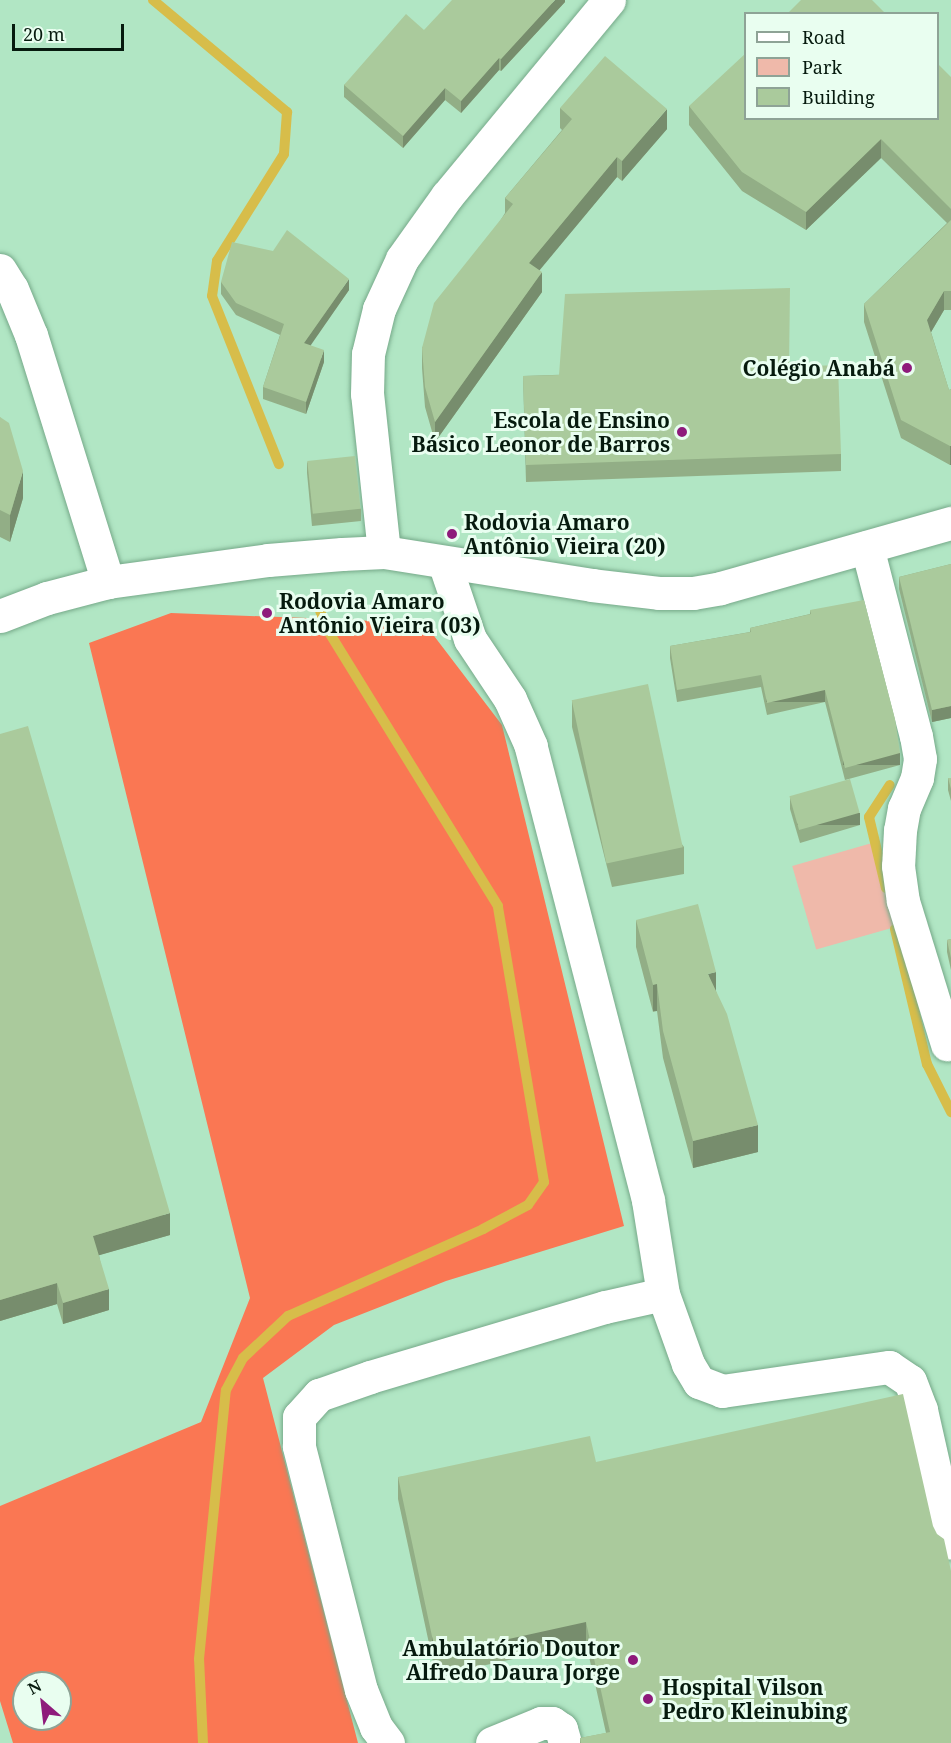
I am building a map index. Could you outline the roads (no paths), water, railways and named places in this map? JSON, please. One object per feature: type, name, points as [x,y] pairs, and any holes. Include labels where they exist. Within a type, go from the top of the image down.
[{"type":"street","points":[[384,552],[367,394],[368,354],[379,309],[402,259],[447,196],[609,0]]},
{"type":"street","points":[[0,270],[12,289],[31,335],[108,582]]},
{"type":"street","points":[[0,616],[46,598],[108,582],[268,560],[384,552],[629,590],[693,593],[721,588],[951,523]]},
{"type":"street","points":[[867,548],[920,759],[917,778],[904,808],[900,830],[898,866],[903,901],[947,1044]]},
{"type":"street","points":[[444,562],[470,639],[510,699],[531,746],[648,1200],[663,1294],[688,1364],[699,1382],[722,1391],[889,1367],[910,1381],[921,1410],[951,1542]]},
{"type":"street","points":[[388,1743],[376,1727],[361,1690],[299,1446],[299,1418],[319,1395],[370,1377],[605,1307],[663,1294]]},
{"type":"street","points":[[492,1743],[541,1723],[552,1723],[561,1730],[565,1743]]},
{"type":"waterway","points":[[153,0],[287,112],[284,154],[217,261],[212,296],[279,464]]},
{"type":"waterway","points":[[203,1743],[199,1659],[226,1390],[243,1358],[288,1316],[483,1229],[528,1205],[544,1182],[498,906],[326,627],[316,599]]},
{"type":"waterway","points":[[886,888],[869,817],[890,785]]},
{"type":"waterway","points":[[895,929],[927,1064],[951,1112]]},
{"type":"place","name":"Colégio Anabá","points":[[907,368]]},
{"type":"place","name":"Escola de Ensino Básico Leonor de Barros","points":[[682,432]]},
{"type":"place","name":"Rodovia Amaro Antônio Vieira (20)","points":[[452,534]]},
{"type":"place","name":"Rodovia Amaro Antônio Vieira (03)","points":[[267,613]]},
{"type":"place","name":"Ambulatório Doutor Alfredo Daura Jorge","points":[[633,1660]]},
{"type":"place","name":"Hospital Vilson Pedro Kleinubing","points":[[648,1699]]}]
